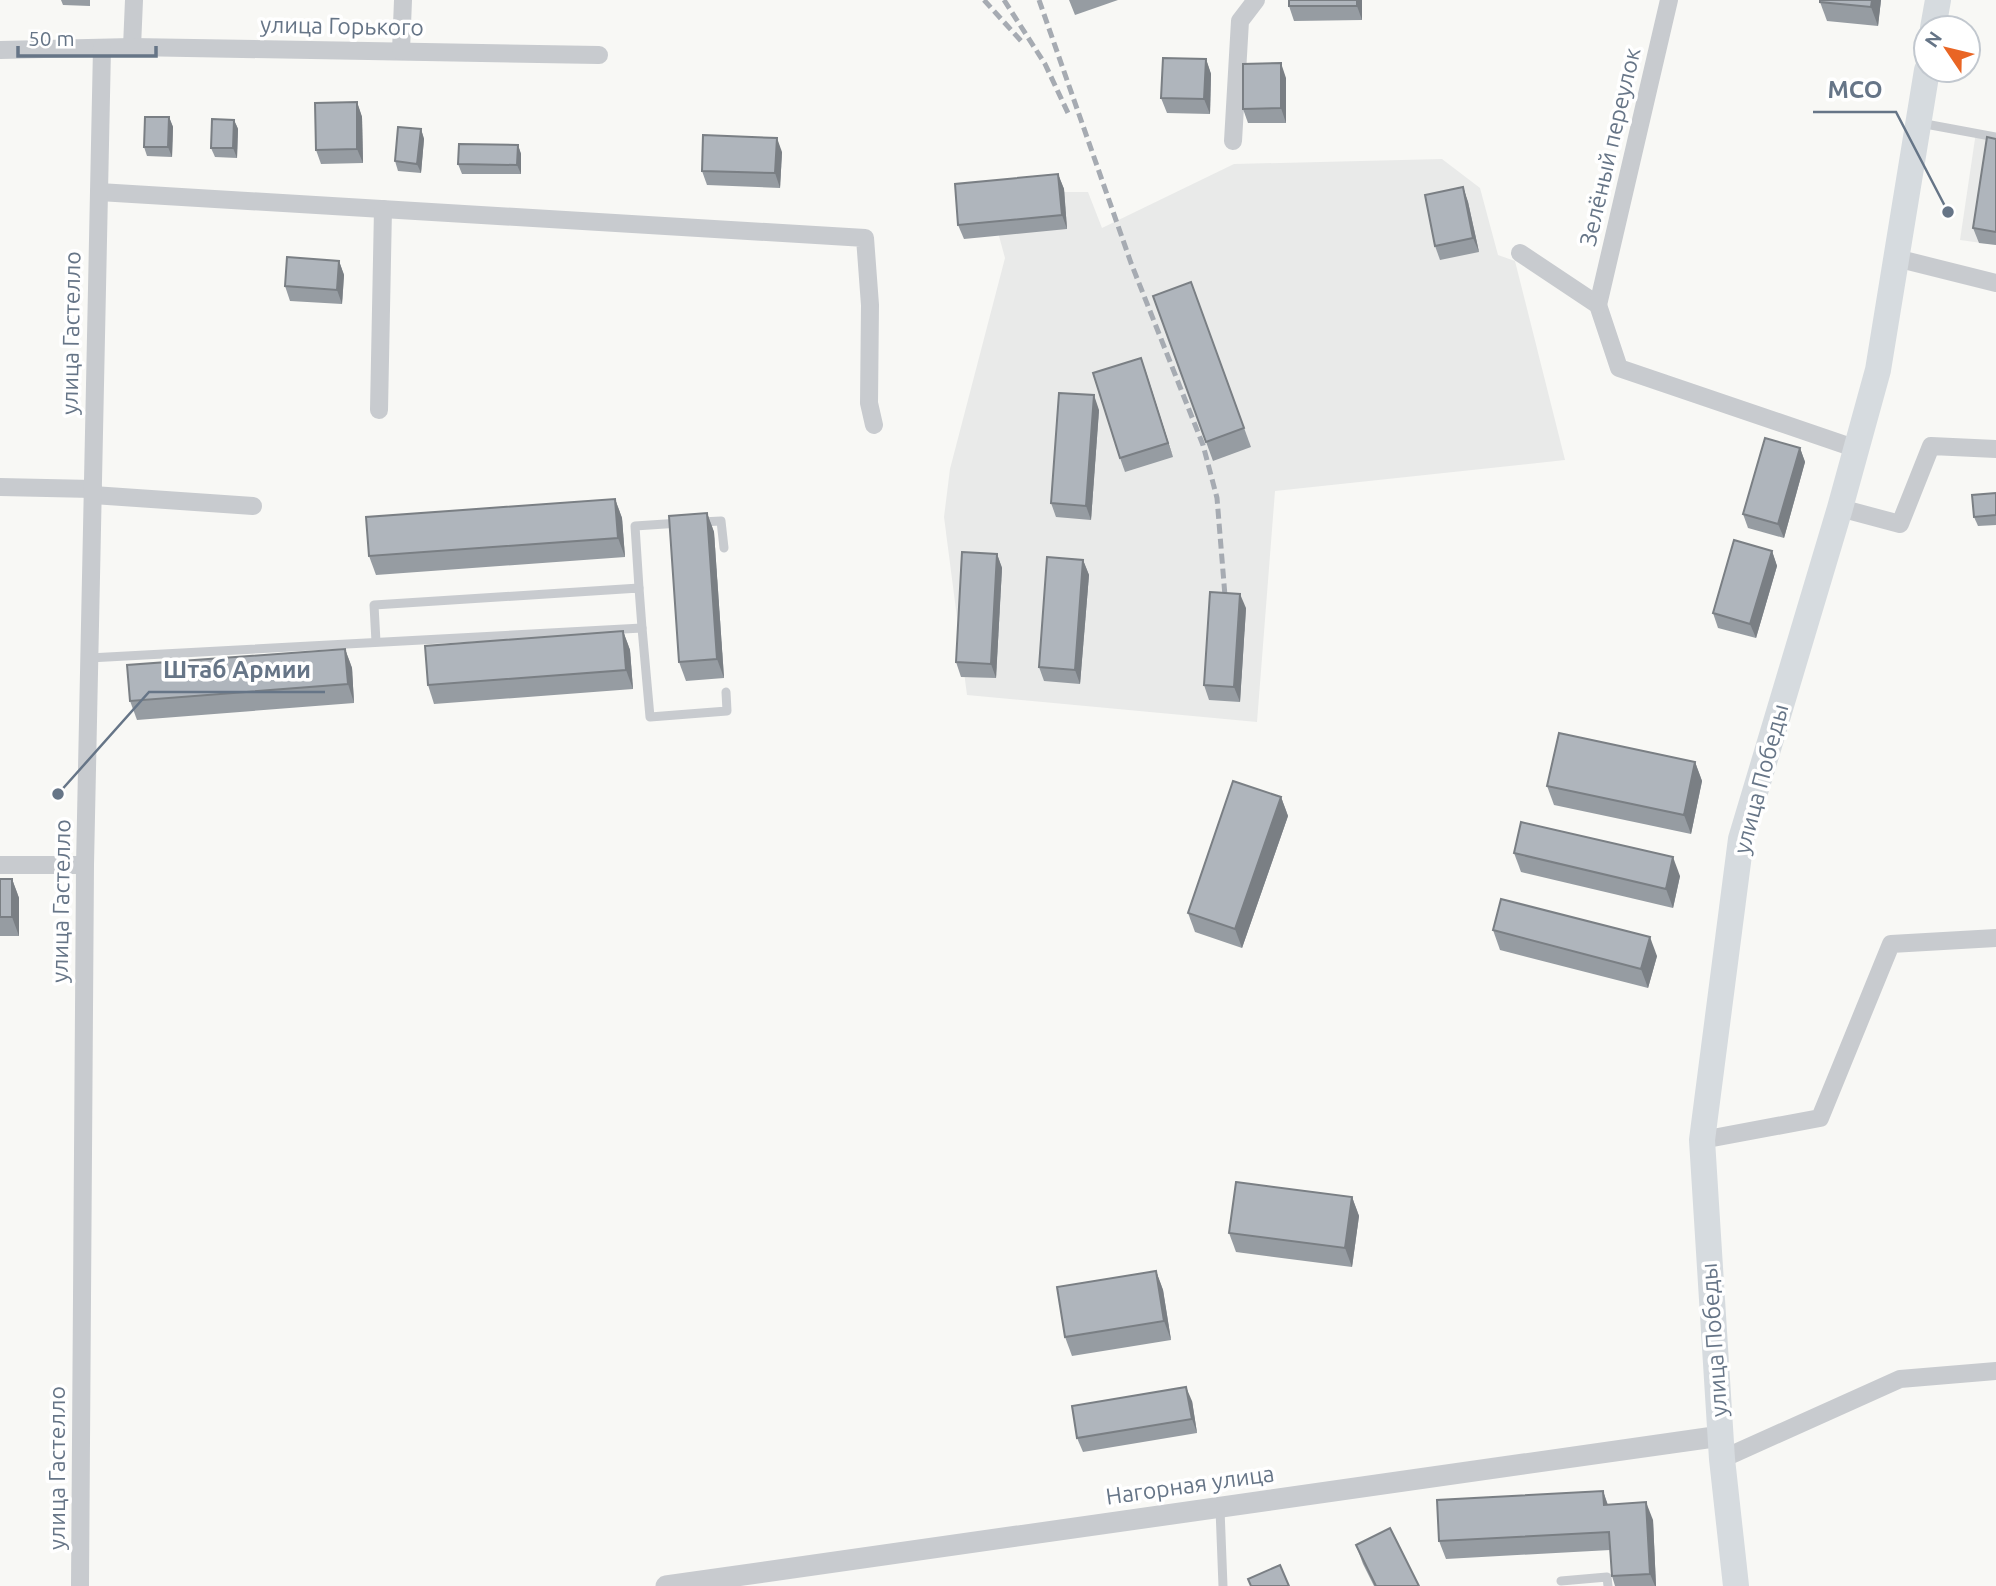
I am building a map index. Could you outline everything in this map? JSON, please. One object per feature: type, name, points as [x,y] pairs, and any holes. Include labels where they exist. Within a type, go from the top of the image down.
[{"type":"main road","name":"улица Победы","points":[[1736,1586],[1721,1447],[1702,1140],[1741,839],[1840,508],[1878,370],[1925,84]]},
{"type":"street","points":[[132,47],[134,0]]},
{"type":"street","points":[[401,51],[403,0]]},
{"type":"street","points":[[1233,141],[1240,22],[1256,0]]},
{"type":"street","name":"Зелёный переулок","points":[[1598,305],[1669,0]]},
{"type":"street","name":"улица Горького","points":[[0,50],[132,47],[599,55]]},
{"type":"street","name":"улица Гастелло","points":[[80,1586],[85,865],[102,48]]},
{"type":"street","points":[[99,192],[865,238],[870,305],[869,403],[874,425]]},
{"type":"street","points":[[379,410],[383,209]]},
{"type":"street","points":[[1520,253],[1598,305],[1619,368],[1857,449]]},
{"type":"street","points":[[1896,258],[1996,283]]},
{"type":"street","points":[[1840,508],[1900,524],[1931,446],[1996,449]]},
{"type":"street","points":[[0,487],[253,506]]},
{"type":"street","points":[[0,865],[85,865]]},
{"type":"street","points":[[1702,1140],[1820,1118],[1891,944],[1996,938]]},
{"type":"street","name":"Нагорная улица","points":[[666,1586],[1220,1507],[1721,1447],[1900,1379],[1996,1371]]},
{"type":"lane","points":[[1918,122],[1996,137]]},
{"type":"lane","points":[[724,548],[721,521],[635,526],[650,717],[727,711],[726,692]]},
{"type":"lane","points":[[376,642],[374,605],[639,588]]},
{"type":"lane","points":[[89,658],[642,628]]},
{"type":"lane","points":[[1220,1507],[1223,1586]]},
{"type":"lane","points":[[1561,1581],[1607,1577],[1608,1586]]},
{"type":"shaded area","points":[[1976,132],[1996,135],[1996,245],[1960,240]]},
{"type":"shaded area","points":[[1442,159],[1480,188],[1498,255],[1515,261],[1565,460],[1275,491],[1257,722],[967,695],[944,517],[950,469],[1005,258],[987,192],[1088,192],[1102,228],[1234,164]]},
{"type":"building","points":[[1289,0],[1357,0],[1357,6],[1289,6]]},
{"type":"building","points":[[1820,0],[1872,0],[1871,7]]},
{"type":"building","points":[[1163,58],[1206,59],[1204,99],[1161,98]]},
{"type":"building","points":[[1281,63],[1281,108],[1243,109],[1243,64]]},
{"type":"building","points":[[357,102],[357,149],[316,150],[315,103]]},
{"type":"building","points":[[145,117],[169,117],[168,147],[144,147]]},
{"type":"building","points":[[212,119],[234,120],[233,148],[211,148]]},
{"type":"building","points":[[398,127],[421,129],[417,164],[395,161]]},
{"type":"building","points":[[703,135],[777,138],[775,173],[702,171]]},
{"type":"building","points":[[1987,137],[1996,139],[1996,232],[1973,228]]},
{"type":"building","points":[[459,144],[518,145],[517,165],[458,164]]},
{"type":"building","points":[[1058,174],[1062,215],[958,225],[955,184]]},
{"type":"building","points":[[1463,187],[1473,238],[1435,246],[1425,195]]},
{"type":"building","points":[[287,257],[339,261],[337,290],[285,286]]},
{"type":"building","points":[[1191,282],[1244,428],[1206,442],[1153,296]]},
{"type":"building","points":[[1141,358],[1168,443],[1120,458],[1093,373]]},
{"type":"building","points":[[1059,393],[1094,395],[1086,506],[1051,503]]},
{"type":"building","points":[[1765,438],[1800,448],[1778,524],[1743,514]]},
{"type":"building","points":[[1996,493],[1996,515],[1974,517],[1972,495]]},
{"type":"building","points":[[615,499],[618,538],[369,556],[366,517]]},
{"type":"building","points":[[707,513],[717,659],[679,662],[669,516]]},
{"type":"building","points":[[1734,540],[1772,551],[1750,624],[1713,613]]},
{"type":"building","points":[[962,552],[997,554],[991,664],[956,662]]},
{"type":"building","points":[[1047,557],[1083,560],[1075,670],[1039,667]]},
{"type":"building","points":[[1210,592],[1240,594],[1234,687],[1204,685]]},
{"type":"building","points":[[623,631],[626,670],[428,685],[425,646]]},
{"type":"building","points":[[345,649],[348,684],[130,701],[127,665]]},
{"type":"building","points":[[1559,733],[1695,762],[1684,815],[1547,786]]},
{"type":"building","points":[[1233,781],[1281,797],[1235,929],[1188,913]]},
{"type":"building","points":[[1521,822],[1673,857],[1666,889],[1514,853]]},
{"type":"building","points":[[0,879],[12,879],[12,917],[0,917]]},
{"type":"building","points":[[1501,899],[1650,937],[1641,969],[1493,930]]},
{"type":"building","points":[[1236,1182],[1352,1197],[1345,1248],[1229,1233]]},
{"type":"building","points":[[1156,1271],[1164,1321],[1065,1337],[1057,1287]]},
{"type":"building","points":[[1186,1387],[1192,1419],[1077,1438],[1072,1406]]},
{"type":"building","points":[[1603,1491],[1604,1505],[1646,1502],[1650,1574],[1612,1576],[1609,1532],[1439,1541],[1437,1500]]},
{"type":"building","points":[[1390,1528],[1419,1586],[1376,1586],[1356,1545]]},
{"type":"building","points":[[1280,1565],[1289,1586],[1251,1586],[1248,1579]]},
{"type":"railway","points":[[984,0],[1022,42]]},
{"type":"railway","points":[[1004,0],[1045,64],[1068,113]]},
{"type":"railway","points":[[1039,0],[1131,263],[1203,445],[1217,498],[1225,596],[1223,612]]},
{"type":"place","name":"МСО","points":[[1948,212]]},
{"type":"place","name":"Штаб Армии","points":[[58,794]]}]
